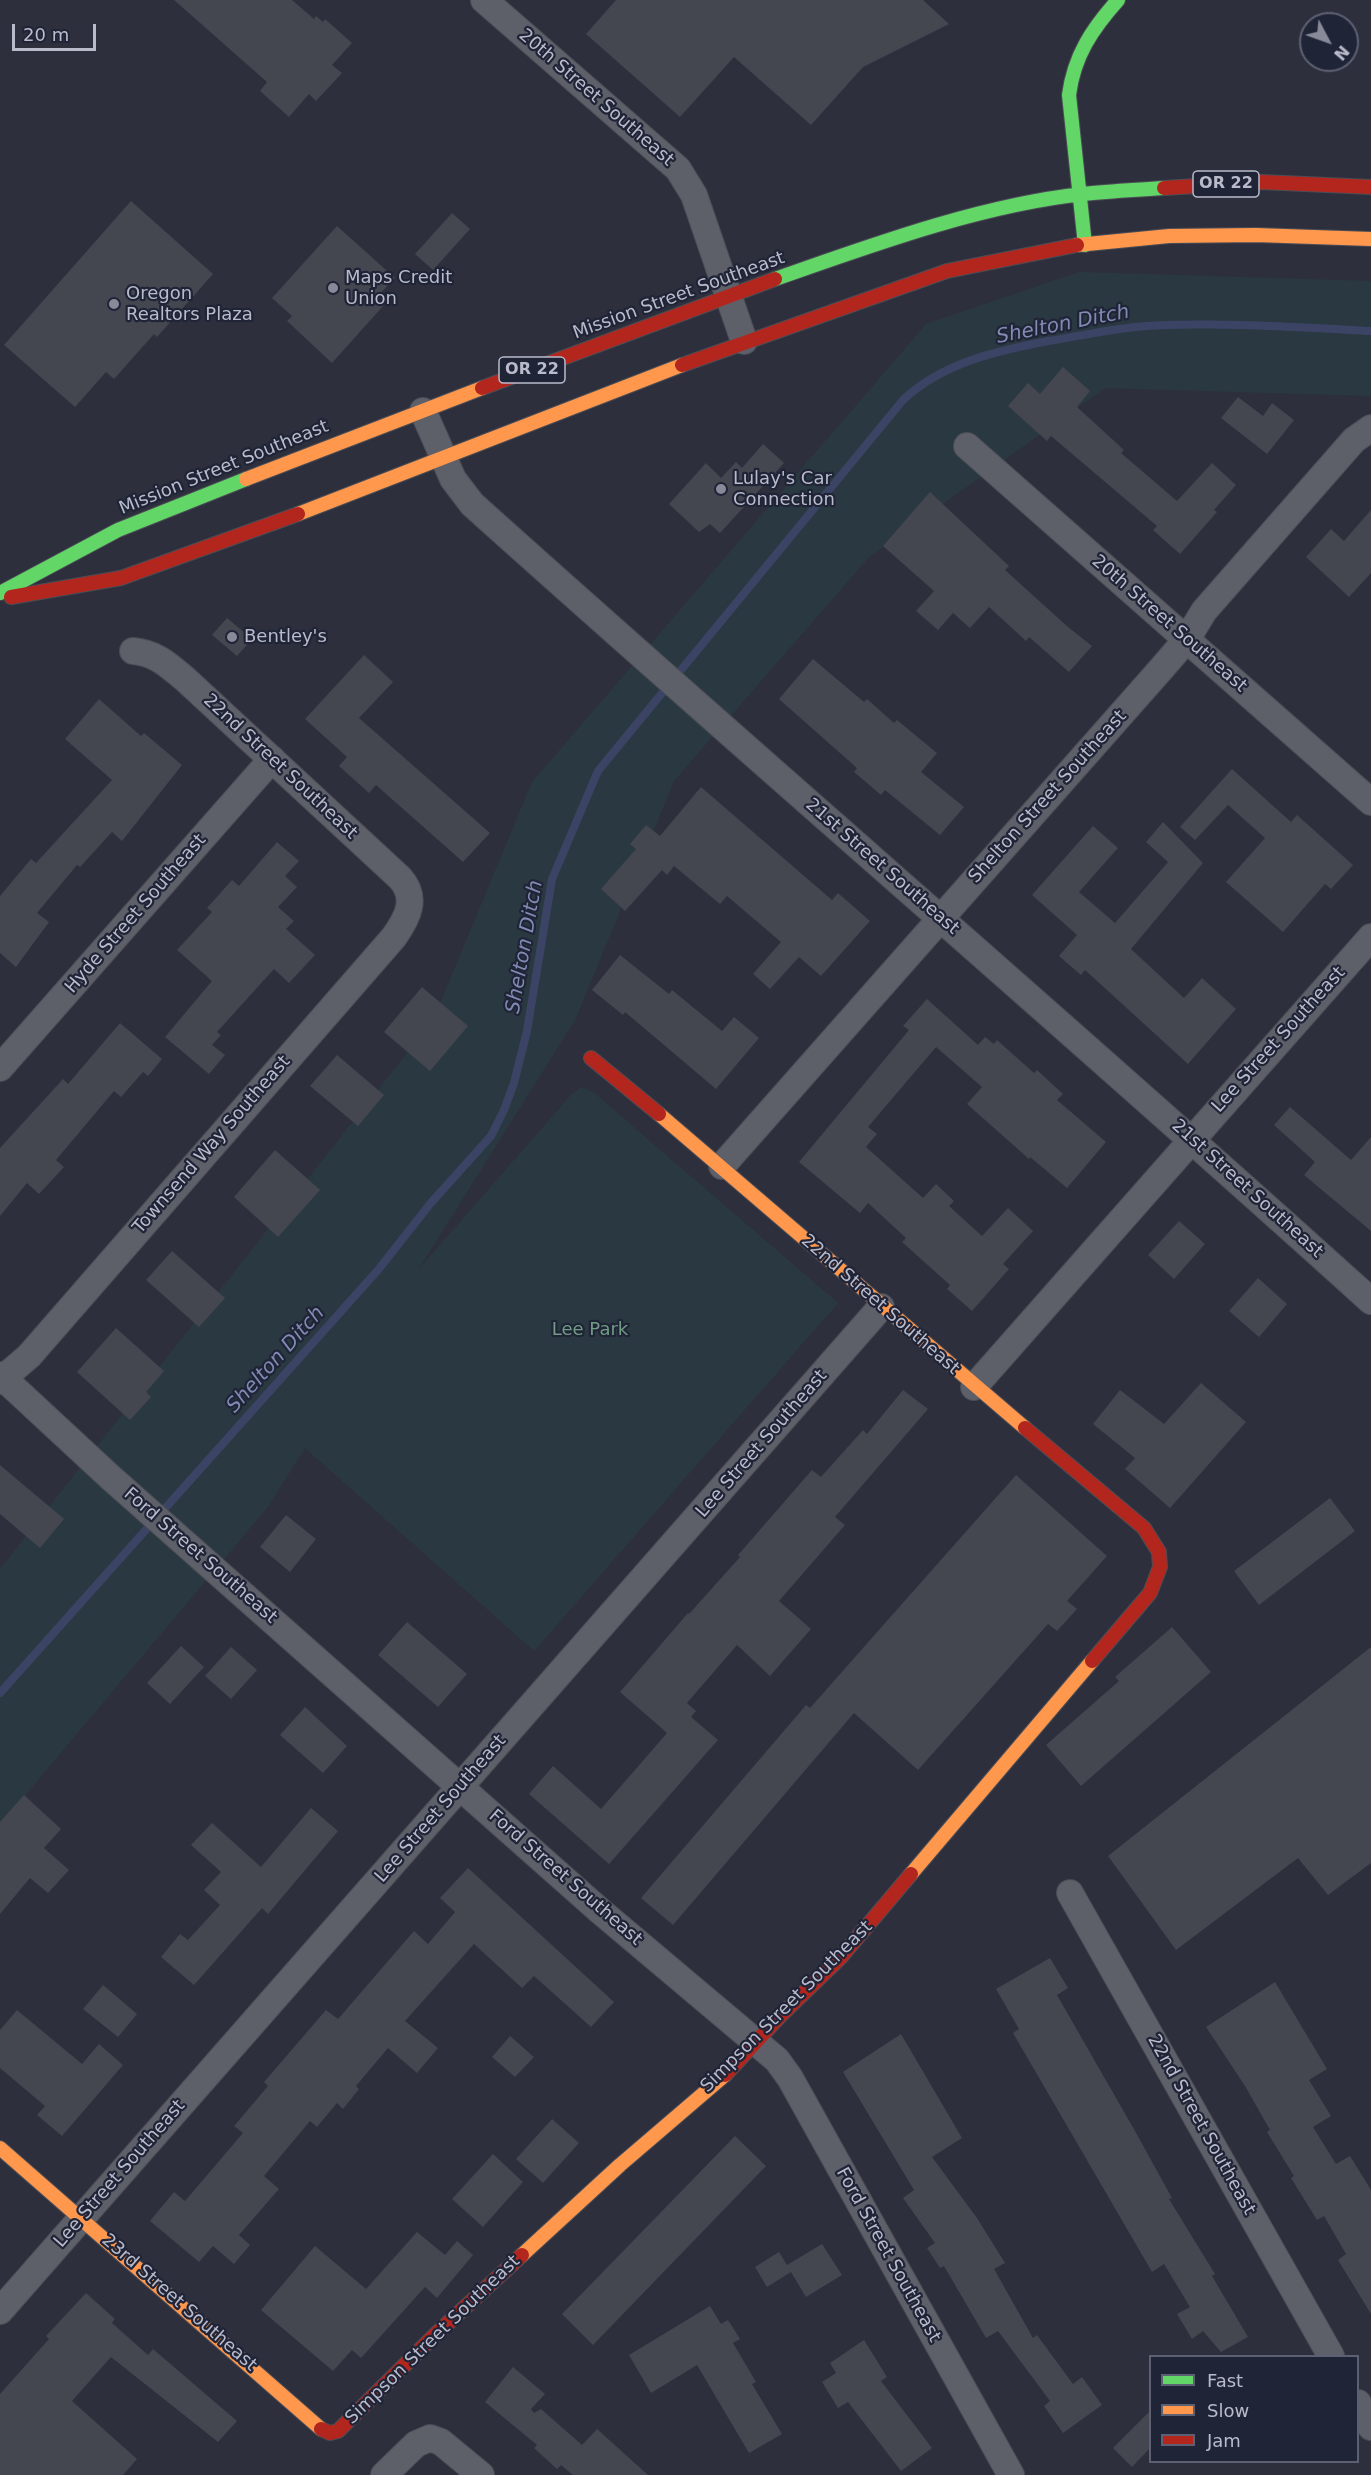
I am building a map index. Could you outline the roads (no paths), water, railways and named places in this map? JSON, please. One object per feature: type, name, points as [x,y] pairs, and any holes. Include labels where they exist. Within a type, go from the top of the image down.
[{"type":"main road","points":[[1085,244],[1069,94],[1070,74],[1077,52],[1118,0]]},
{"type":"main road","name":"Mission Street Southeast","points":[[0,593],[118,530],[343,440],[728,295],[898,236],[951,221],[1081,194],[1255,182],[1371,187]]},
{"type":"main road","name":"OR 22","points":[[0,599],[121,578],[226,542],[744,341],[947,271],[1058,247],[1169,236],[1256,235],[1371,239]]},
{"type":"main road","name":"22nd Street Southeast","points":[[591,1058],[722,1166],[974,1387],[1144,1528],[1157,1544],[1161,1556]]},
{"type":"main road","name":"Simpson Street Southeast","points":[[330,2433],[345,2425],[436,2334],[620,2165],[733,2068],[754,2043],[855,1942],[1150,1593],[1159,1575],[1161,1556]]},
{"type":"main road","name":"23rd Street Southeast","points":[[0,2148],[322,2430],[330,2433]]},
{"type":"street","name":"20th Street Southeast","points":[[484,0],[678,170],[694,195],[744,341]]},
{"type":"street","name":"21st Street Southeast","points":[[423,411],[453,479],[471,504],[700,709],[1192,1138],[1371,1301]]},
{"type":"street","name":"Shelton Street Southeast","points":[[722,1166],[1187,639],[1204,611],[1308,491],[1354,440],[1371,428]]},
{"type":"street","name":"20th Street Southeast","points":[[967,446],[1371,802]]},
{"type":"street","name":"22nd Street Southeast","points":[[133,651],[146,652],[163,660],[400,878],[409,887],[411,901]]},
{"type":"street","name":"Hyde Street Southeast","points":[[0,1068],[272,759]]},
{"type":"street","name":"Townsend Way Southeast","points":[[1,1378],[29,1356],[394,937],[406,920],[411,901]]},
{"type":"street","name":"Lee Street Southeast","points":[[974,1387],[1371,937]]},
{"type":"street","name":"Lee Street Southeast","points":[[0,2311],[881,1307]]},
{"type":"street","name":"Ford Street Southeast","points":[[1,1378],[599,1910],[754,2043],[777,2060],[790,2079],[1011,2475]]},
{"type":"street","name":"22nd Street Southeast","points":[[1070,1893],[1330,2355]]},
{"type":"street","points":[[1359,2405],[1371,2427]]},
{"type":"street","points":[[384,2475],[416,2444],[430,2438],[441,2442],[481,2475]]},
{"type":"waterway","name":"Shelton Ditch","points":[[0,1693],[378,1270],[430,1204],[491,1136],[514,1083],[527,1031],[552,879],[598,771],[903,400],[918,387],[971,360],[1028,345],[1110,330],[1147,326],[1203,325],[1371,331]]},
{"type":"place","name":"Maps Credit Union","points":[[333,288]]},
{"type":"place","name":"Oregon Realtors Plaza","points":[[114,304]]},
{"type":"place","name":"Lulay's Car Connection","points":[[721,489]]},
{"type":"place","name":"Bentley's","points":[[232,637]]},
{"type":"park label","name":"Lee Park","points":[[590,1330]]}]
